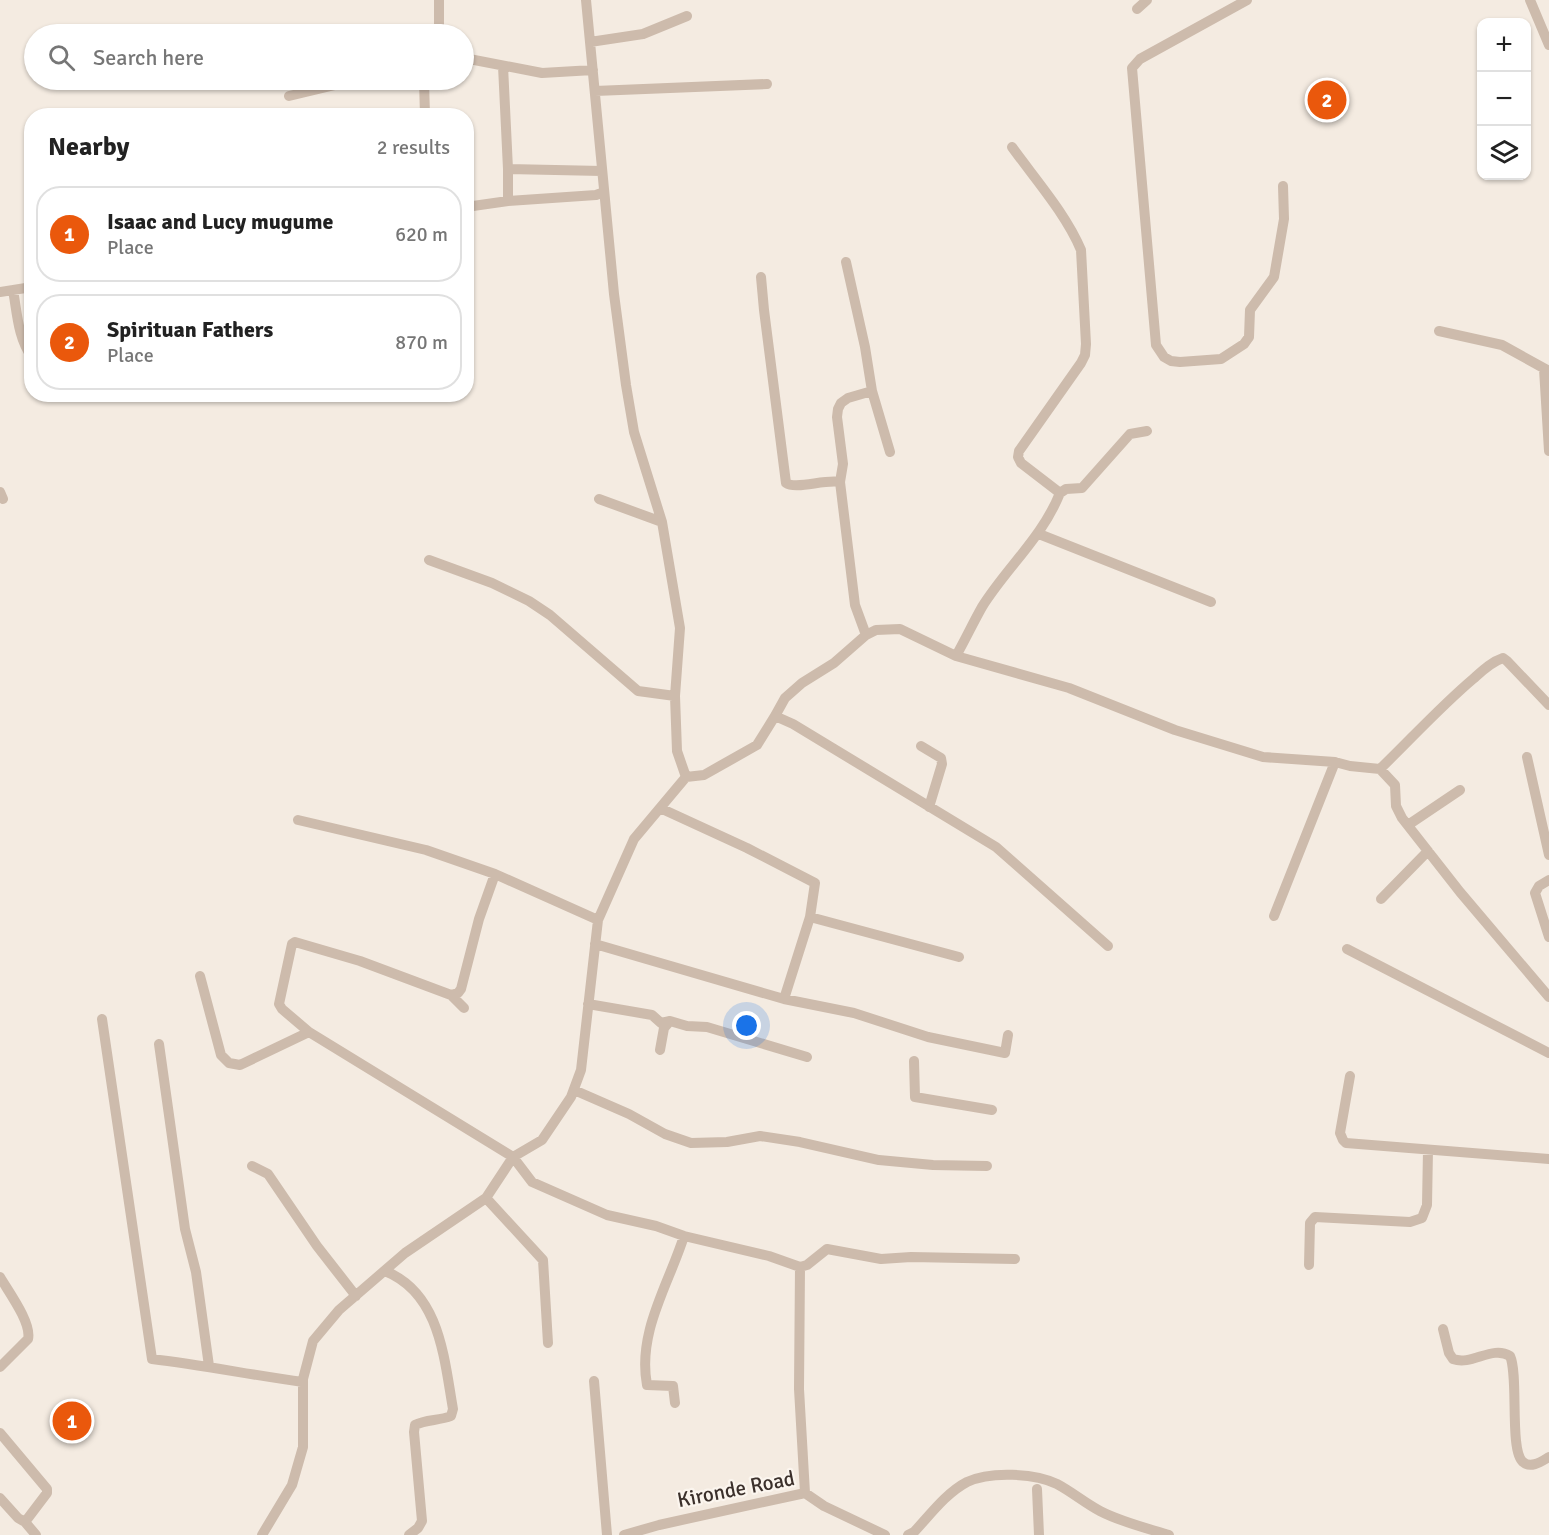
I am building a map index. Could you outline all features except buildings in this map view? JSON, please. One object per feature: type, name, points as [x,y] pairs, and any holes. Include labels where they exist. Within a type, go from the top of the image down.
[{"type":"street","points":[[439,0],[439,24]]},
{"type":"street","points":[[586,0],[614,294],[634,432],[662,522],[680,628],[675,696],[677,751],[686,777]]},
{"type":"street","points":[[1137,9],[1147,0]]},
{"type":"street","points":[[1247,0],[1140,59],[1132,68],[1156,345],[1164,357],[1180,362],[1221,359],[1244,344],[1249,337],[1250,310],[1274,278],[1284,219],[1283,186]]},
{"type":"street","points":[[1530,0],[1549,45]]},
{"type":"street","points":[[590,42],[643,34],[687,16]]},
{"type":"street","points":[[474,60],[542,72],[593,70]]},
{"type":"street","points":[[503,66],[508,201]]},
{"type":"street","points":[[595,91],[767,84]]},
{"type":"street","points":[[290,96],[315,90]]},
{"type":"street","points":[[424,90],[425,108]]},
{"type":"street","points":[[1012,147],[1066,223],[1081,250],[1085,355],[1018,451],[1021,463],[1060,493]]},
{"type":"street","points":[[508,169],[602,171]]},
{"type":"street","points":[[474,206],[508,201],[596,195],[604,192]]},
{"type":"street","points":[[846,262],[865,347],[872,391],[890,452]]},
{"type":"street","points":[[761,277],[786,483],[796,486],[822,481],[840,482]]},
{"type":"street","points":[[0,292],[24,288]]},
{"type":"street","points":[[13,290],[24,344]]},
{"type":"street","points":[[1439,331],[1502,345],[1546,370],[1549,451]]},
{"type":"street","points":[[866,635],[855,605],[840,482],[843,464],[837,417],[841,403],[848,398],[872,391]]},
{"type":"street","points":[[956,656],[983,607],[1039,534],[1060,493],[1066,489],[1083,488],[1130,434],[1147,431]]},
{"type":"street","points":[[599,499],[662,522]]},
{"type":"street","points":[[1039,534],[1211,602]]},
{"type":"street","points":[[429,560],[492,583],[550,615],[638,691],[675,696]]},
{"type":"street","points":[[262,1535],[292,1485],[303,1447],[303,1382],[313,1341],[339,1310],[405,1253],[486,1198],[513,1157],[542,1140],[571,1097],[581,1070],[598,920],[634,839],[686,777],[704,775],[757,745],[785,698],[802,683],[834,663],[866,635],[876,630],[900,629],[956,656],[1069,688],[1175,730],[1263,757],[1335,762],[1380,770],[1395,785],[1396,806],[1408,825],[1548,995]]},
{"type":"street","points":[[1380,770],[1454,695],[1503,658],[1549,705]]},
{"type":"street","points":[[775,716],[793,724],[996,847],[1108,946]]},
{"type":"street","points":[[921,746],[941,758],[942,764],[929,807]]},
{"type":"street","points":[[1527,757],[1549,855]]},
{"type":"street","points":[[1274,916],[1335,762]]},
{"type":"street","points":[[1408,825],[1460,790]]},
{"type":"street","points":[[660,808],[747,848],[815,883],[810,917],[784,999]]},
{"type":"street","points":[[298,820],[426,850],[495,874],[598,920]]},
{"type":"street","points":[[1381,899],[1428,850]]},
{"type":"street","points":[[451,995],[458,993],[461,989],[479,920],[495,874]]},
{"type":"street","points":[[1549,880],[1539,886],[1534,893],[1549,937]]},
{"type":"street","points":[[810,917],[959,957]]},
{"type":"street","points":[[464,1008],[451,995],[360,961],[294,942],[279,1004],[309,1032],[513,1157],[532,1182],[607,1215],[769,1256],[800,1267],[807,1265],[827,1250],[881,1259],[911,1257],[1015,1259]]},
{"type":"street","points":[[595,944],[784,999],[854,1013],[928,1037],[1005,1053],[1008,1035]]},
{"type":"street","points":[[1347,949],[1549,1053]]},
{"type":"street","points":[[200,976],[221,1055],[229,1064],[240,1065],[309,1032]]},
{"type":"street","points":[[588,1004],[652,1015],[661,1023],[670,1021],[687,1026],[707,1027],[807,1057]]},
{"type":"street","points":[[102,1019],[152,1359],[303,1382]]},
{"type":"street","points":[[660,1050],[664,1028],[670,1021]]},
{"type":"street","points":[[159,1044],[185,1229],[196,1272],[209,1366]]},
{"type":"street","points":[[914,1061],[915,1098],[992,1110]]},
{"type":"street","points":[[1350,1076],[1340,1133],[1343,1140],[1351,1143],[1549,1159]]},
{"type":"street","points":[[574,1090],[629,1114],[665,1134],[691,1143],[727,1142],[760,1136],[800,1142],[879,1160],[933,1165],[987,1166]]},
{"type":"street","points":[[1309,1265],[1310,1223],[1315,1217],[1410,1222],[1422,1218],[1427,1205],[1428,1150]]},
{"type":"street","points":[[252,1166],[268,1173],[317,1246],[356,1296]]},
{"type":"street","points":[[486,1198],[543,1260],[548,1343]]},
{"type":"street","points":[[675,1403],[673,1386],[647,1385],[645,1364],[649,1334],[659,1299],[684,1236]]},
{"type":"street","points":[[800,1267],[799,1389],[805,1493]]},
{"type":"street","points":[[385,1271],[411,1285],[431,1316],[443,1356],[453,1409],[451,1416],[423,1421],[415,1425],[422,1521],[418,1528],[409,1535]]},
{"type":"street","points":[[0,1276],[26,1322],[29,1334],[28,1339],[0,1367]]},
{"type":"street","points":[[1443,1329],[1449,1353],[1453,1359],[1463,1360],[1499,1352],[1510,1356],[1513,1365],[1515,1417],[1520,1459],[1532,1465],[1549,1457]]},
{"type":"street","points":[[594,1381],[607,1535]]},
{"type":"street","points":[[0,1433],[47,1489],[47,1493],[26,1522]]},
{"type":"street","points":[[908,1535],[914,1532],[951,1493],[969,1481],[1009,1475],[1038,1478],[1056,1484],[1100,1511],[1169,1535]]},
{"type":"street","points":[[1037,1489],[1039,1535]]},
{"type":"street","name":"Kironde Road","points":[[624,1535],[658,1524],[805,1493],[824,1506],[885,1535]]},
{"type":"street","points":[[0,1498],[18,1518],[26,1522],[36,1535]]},
{"type":"place","name":"Spirituan Fathers","points":[[1327,100]]},
{"type":"place","name":"Isaac and Lucy mugume","points":[[72,1421]]}]
